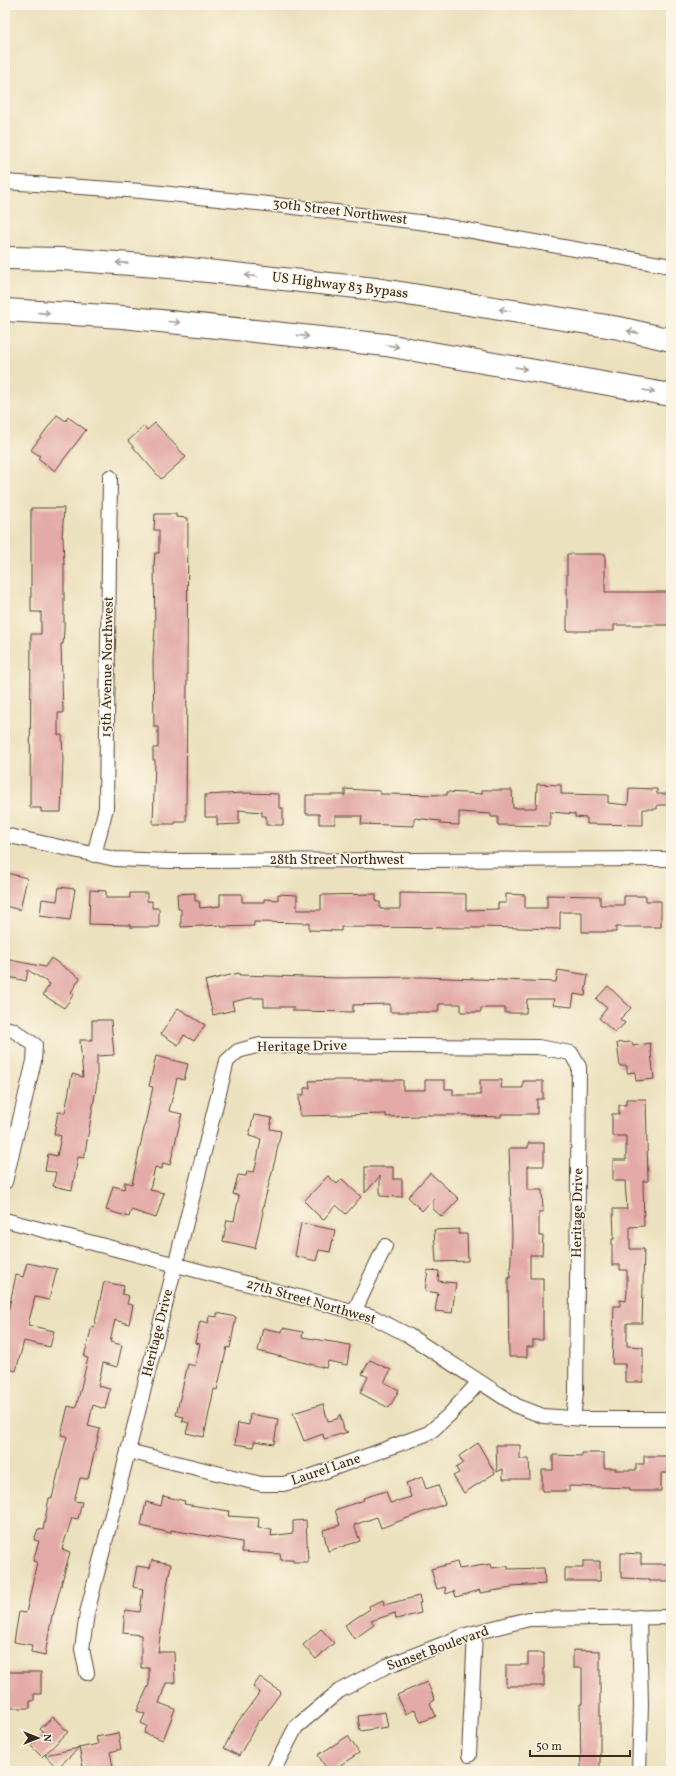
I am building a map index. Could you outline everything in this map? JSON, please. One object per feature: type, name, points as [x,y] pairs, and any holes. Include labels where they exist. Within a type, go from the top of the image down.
[{"type":"highway","name":"US Highway 83 Bypass","points":[[5,258],[63,259],[170,267],[376,289],[619,328],[671,340]]},
{"type":"highway","points":[[5,310],[153,320],[386,345],[671,395]]},
{"type":"street","name":"30th Street Northwest","points":[[5,182],[141,191],[277,204],[404,220],[671,266]]},
{"type":"street","name":"15th Avenue Northwest","points":[[94,855],[106,808],[110,477]]},
{"type":"street","name":"28th Street Northwest","points":[[5,835],[115,859],[171,861],[671,859]]},
{"type":"street","points":[[5,1028],[13,1030],[35,1045],[34,1061],[5,1182]]},
{"type":"street","name":"Heritage Drive","points":[[87,1673],[82,1649],[87,1612],[227,1061],[238,1051],[260,1045],[530,1047],[571,1053],[579,1067],[576,1393],[573,1418]]},
{"type":"street","name":"27th Street Northwest","points":[[5,1220],[372,1316],[408,1335],[517,1406],[543,1416],[573,1418],[671,1419]]},
{"type":"street","points":[[354,1312],[386,1246]]},
{"type":"street","name":"Laurel Lane","points":[[128,1452],[261,1484],[283,1484],[304,1479],[429,1433],[449,1415],[479,1382]]},
{"type":"street","points":[[639,1617],[641,1705],[639,1771]]},
{"type":"street","name":"Sunset Boulevard","points":[[273,1771],[296,1727],[339,1691],[387,1666],[475,1633],[529,1620],[671,1617]]},
{"type":"street","points":[[469,1755],[475,1633]]},
{"type":"building","points":[[57,415],[66,421],[68,417],[86,430],[55,471],[38,458],[40,456],[31,450]]},
{"type":"building","points":[[155,423],[186,457],[161,479],[128,441],[144,426],[147,430]]},
{"type":"building","points":[[31,508],[64,508],[62,537],[64,564],[64,629],[63,644],[61,644],[63,713],[58,713],[58,735],[62,735],[63,759],[61,812],[41,812],[41,808],[30,808],[31,634],[41,634],[41,612],[31,612]]},
{"type":"building","points":[[155,514],[176,514],[176,517],[188,518],[186,822],[175,822],[175,824],[153,824],[155,760],[153,760],[153,748],[158,748],[158,727],[154,727],[153,661],[155,628],[154,565],[155,553],[159,553],[159,530],[154,530]]},
{"type":"building","points":[[567,554],[605,554],[605,592],[671,592],[671,625],[614,625],[614,631],[567,631]]},
{"type":"building","points":[[537,784],[561,785],[561,794],[608,795],[608,803],[628,805],[629,788],[657,789],[657,794],[671,794],[671,805],[657,805],[657,809],[643,809],[643,825],[587,824],[587,818],[575,817],[575,814],[550,812],[550,826],[498,825],[498,817],[491,817],[491,814],[459,812],[459,825],[440,824],[440,821],[414,818],[414,826],[361,824],[362,816],[335,816],[335,824],[319,824],[319,814],[306,814],[306,795],[345,795],[345,789],[380,791],[380,794],[447,795],[447,792],[482,794],[482,790],[512,790],[513,808],[536,808]]},
{"type":"building","points":[[244,793],[279,794],[279,808],[283,808],[283,825],[266,825],[266,816],[262,816],[262,812],[239,810],[239,824],[217,825],[217,817],[205,817],[205,795]]},
{"type":"building","points":[[7,873],[27,878],[20,910],[5,906],[5,880]]},
{"type":"building","points":[[59,887],[75,889],[70,920],[40,916],[42,899],[57,901]]},
{"type":"building","points":[[90,890],[106,891],[106,898],[130,898],[130,893],[147,893],[147,901],[152,901],[152,908],[159,908],[159,927],[130,927],[130,925],[89,924]]},
{"type":"building","points":[[195,893],[195,901],[199,901],[200,908],[220,906],[220,894],[242,894],[242,902],[264,902],[264,899],[278,900],[278,894],[297,895],[297,910],[321,910],[321,895],[376,894],[376,902],[380,902],[380,909],[400,909],[400,893],[466,894],[466,910],[498,909],[498,903],[506,903],[506,894],[525,895],[525,908],[547,908],[547,895],[600,896],[600,905],[624,905],[624,896],[646,896],[646,901],[661,901],[661,927],[616,927],[616,932],[582,932],[582,912],[560,912],[560,929],[481,927],[341,927],[341,931],[309,930],[309,923],[254,922],[254,926],[221,927],[221,925],[181,927],[181,909],[178,909],[177,894]]},
{"type":"building","points":[[51,958],[80,978],[71,992],[74,994],[64,1008],[43,995],[50,984],[28,970],[26,981],[5,976],[5,959],[45,967]]},
{"type":"building","points":[[558,970],[588,975],[585,996],[574,994],[572,1007],[553,1005],[554,999],[527,999],[526,1013],[505,1013],[505,1008],[481,1008],[481,1012],[461,1012],[461,1004],[439,1004],[438,1012],[390,1012],[390,1004],[353,1005],[353,1012],[293,1011],[293,1007],[264,1007],[264,998],[250,998],[232,1002],[234,1010],[213,1015],[205,981],[239,973],[239,975],[337,978],[422,977],[556,982]]},
{"type":"building","points":[[608,986],[631,1008],[620,1019],[625,1023],[615,1033],[599,1018],[607,1008],[596,999]]},
{"type":"building","points":[[178,1008],[205,1025],[194,1041],[184,1035],[178,1045],[161,1034]]},
{"type":"building","points":[[92,1020],[111,1020],[114,1055],[97,1056],[97,1083],[84,1158],[78,1157],[72,1190],[53,1186],[56,1172],[45,1171],[48,1154],[57,1156],[61,1136],[54,1134],[58,1112],[65,1113],[72,1074],[83,1077],[80,1040],[92,1040]]},
{"type":"building","points":[[632,1042],[633,1046],[650,1043],[654,1079],[636,1081],[635,1072],[627,1073],[627,1066],[620,1066],[617,1043]]},
{"type":"building","points":[[156,1056],[188,1064],[184,1080],[177,1078],[169,1111],[182,1114],[170,1165],[163,1163],[162,1169],[155,1167],[150,1190],[164,1193],[156,1218],[131,1210],[129,1217],[106,1210],[113,1186],[124,1189],[125,1182],[132,1184],[153,1087],[149,1086]]},
{"type":"building","points":[[403,1080],[403,1090],[425,1090],[425,1080],[445,1080],[445,1089],[453,1089],[453,1095],[480,1095],[480,1080],[502,1080],[501,1088],[523,1088],[523,1081],[543,1081],[543,1099],[537,1099],[537,1114],[501,1114],[501,1117],[468,1115],[418,1115],[386,1117],[386,1114],[300,1116],[299,1095],[304,1095],[304,1088],[310,1088],[309,1081]]},
{"type":"building","points":[[626,1099],[646,1099],[648,1181],[643,1181],[644,1226],[630,1227],[630,1249],[644,1249],[642,1323],[627,1323],[627,1346],[643,1347],[643,1382],[625,1382],[625,1364],[612,1364],[614,1306],[620,1306],[620,1300],[626,1301],[627,1293],[627,1270],[620,1270],[620,1265],[612,1265],[612,1239],[614,1239],[613,1209],[627,1209],[625,1181],[613,1181],[613,1160],[626,1160],[626,1136],[612,1136],[612,1114],[619,1114],[619,1105],[626,1105]]},
{"type":"building","points":[[254,1115],[272,1118],[270,1129],[281,1131],[255,1248],[223,1241],[227,1220],[234,1221],[239,1196],[233,1194],[238,1175],[246,1176],[247,1171],[254,1172],[256,1165],[261,1139],[249,1136]]},
{"type":"building","points":[[528,1143],[544,1143],[544,1166],[528,1166],[528,1190],[542,1190],[543,1212],[539,1212],[539,1236],[543,1236],[542,1255],[530,1255],[530,1278],[543,1278],[543,1340],[533,1340],[533,1347],[527,1347],[527,1357],[509,1357],[508,1278],[510,1278],[512,1236],[509,1148],[528,1148]]},
{"type":"building","points":[[365,1167],[393,1167],[393,1179],[402,1179],[402,1197],[380,1196],[380,1176],[365,1193]]},
{"type":"building","points":[[430,1173],[459,1199],[442,1217],[433,1209],[433,1199],[422,1211],[408,1197]]},
{"type":"building","points":[[328,1176],[337,1184],[342,1179],[361,1197],[346,1214],[336,1205],[323,1220],[304,1201]]},
{"type":"building","points":[[301,1223],[335,1230],[330,1252],[319,1250],[316,1261],[295,1256]]},
{"type":"building","points":[[459,1229],[459,1234],[467,1234],[468,1261],[436,1262],[434,1230]]},
{"type":"building","points":[[27,1263],[57,1269],[49,1300],[35,1297],[28,1325],[54,1331],[50,1347],[24,1341],[16,1371],[5,1368],[5,1327],[16,1275],[23,1277]]},
{"type":"building","points":[[428,1270],[439,1271],[438,1281],[456,1283],[452,1313],[435,1311],[438,1293],[425,1291]]},
{"type":"building","points":[[104,1282],[124,1286],[122,1294],[129,1296],[127,1304],[133,1305],[129,1324],[115,1320],[110,1342],[122,1345],[117,1367],[103,1363],[98,1386],[110,1389],[105,1409],[93,1405],[88,1426],[100,1429],[88,1479],[80,1478],[74,1501],[82,1502],[78,1519],[72,1518],[62,1549],[70,1552],[52,1615],[45,1655],[31,1652],[32,1645],[14,1642],[19,1612],[26,1613],[37,1562],[33,1561],[39,1541],[34,1540],[38,1529],[43,1530],[49,1498],[52,1498],[67,1436],[61,1435],[68,1406],[76,1408],[88,1358],[84,1357],[92,1326],[94,1327]]},
{"type":"building","points":[[217,1313],[236,1317],[230,1348],[227,1347],[217,1390],[214,1389],[204,1437],[186,1433],[189,1423],[182,1421],[184,1417],[176,1415],[188,1364],[195,1366],[200,1344],[195,1343],[200,1321],[208,1323],[209,1316],[217,1317]]},
{"type":"building","points":[[263,1328],[282,1332],[283,1328],[303,1332],[302,1337],[350,1345],[347,1365],[328,1361],[326,1368],[258,1351]]},
{"type":"building","points":[[370,1360],[391,1370],[384,1382],[399,1390],[389,1408],[360,1393],[368,1377],[362,1374]]},
{"type":"building","points":[[323,1404],[328,1421],[337,1419],[340,1414],[344,1430],[348,1432],[324,1439],[323,1434],[304,1441],[293,1413]]},
{"type":"building","points":[[250,1414],[278,1419],[274,1444],[254,1441],[254,1447],[235,1444],[238,1423],[249,1425]]},
{"type":"building","points":[[478,1443],[495,1473],[464,1493],[453,1476],[459,1473],[456,1468],[463,1463],[459,1456]]},
{"type":"building","points":[[496,1445],[520,1445],[520,1459],[529,1459],[530,1479],[503,1479],[503,1469],[497,1472]]},
{"type":"building","points":[[582,1453],[604,1453],[604,1468],[616,1468],[615,1470],[636,1470],[636,1464],[644,1464],[644,1456],[668,1456],[668,1473],[661,1473],[661,1491],[630,1491],[630,1488],[569,1486],[569,1491],[542,1491],[542,1470],[553,1470],[553,1455],[582,1456]]},
{"type":"building","points":[[422,1477],[426,1489],[438,1485],[445,1504],[381,1528],[377,1517],[354,1525],[360,1541],[328,1551],[323,1530],[340,1525],[335,1510],[364,1500],[363,1498],[386,1491],[390,1503],[411,1497],[406,1483]]},
{"type":"building","points":[[163,1496],[185,1501],[184,1504],[229,1511],[228,1516],[259,1518],[258,1528],[272,1529],[271,1536],[293,1533],[293,1521],[306,1520],[308,1562],[281,1560],[280,1554],[242,1552],[242,1542],[171,1530],[171,1533],[141,1526],[146,1502],[161,1506]]},
{"type":"building","points":[[621,1553],[641,1554],[641,1564],[670,1564],[670,1581],[648,1581],[648,1579],[621,1578]]},
{"type":"building","points":[[152,1560],[171,1564],[158,1652],[174,1652],[175,1683],[166,1683],[159,1703],[175,1709],[163,1740],[144,1733],[147,1726],[141,1723],[145,1714],[137,1711],[149,1684],[149,1668],[141,1668],[141,1635],[123,1633],[125,1610],[140,1612],[143,1589],[133,1587],[137,1566],[150,1568]]},
{"type":"building","points":[[583,1561],[600,1561],[600,1581],[565,1581],[565,1568],[583,1568]]},
{"type":"building","points":[[457,1562],[459,1569],[491,1564],[492,1568],[508,1566],[508,1569],[544,1568],[545,1584],[511,1586],[511,1588],[480,1593],[480,1590],[456,1597],[454,1591],[446,1594],[445,1587],[437,1589],[431,1569]]},
{"type":"building","points":[[419,1596],[421,1613],[396,1619],[395,1613],[371,1621],[374,1625],[354,1639],[345,1625],[370,1609],[369,1606],[383,1600],[384,1605]]},
{"type":"building","points":[[321,1629],[334,1643],[316,1659],[303,1645]]},
{"type":"building","points":[[573,1650],[600,1651],[600,1771],[581,1771],[580,1704],[582,1704],[582,1668],[573,1668]]},
{"type":"building","points":[[528,1653],[544,1653],[544,1686],[506,1686],[506,1665],[528,1665]]},
{"type":"building","points":[[8,1672],[41,1672],[41,1694],[34,1694],[34,1701],[30,1701],[30,1708],[8,1708]]},
{"type":"building","points":[[260,1677],[281,1692],[260,1721],[259,1720],[239,1756],[224,1748],[237,1723],[260,1692],[253,1687]]},
{"type":"building","points":[[427,1682],[435,1700],[430,1703],[436,1716],[421,1722],[415,1709],[406,1714],[397,1695]]},
{"type":"building","points":[[385,1712],[388,1727],[360,1731],[358,1716]]},
{"type":"building","points":[[53,1717],[68,1732],[42,1757],[31,1746],[44,1733],[40,1729]]},
{"type":"building","points":[[118,1733],[121,1749],[110,1752],[114,1771],[84,1771],[79,1748],[57,1768],[45,1755],[98,1744],[96,1737]]},
{"type":"building","points":[[348,1736],[359,1753],[331,1771],[328,1771],[318,1755]]}]
